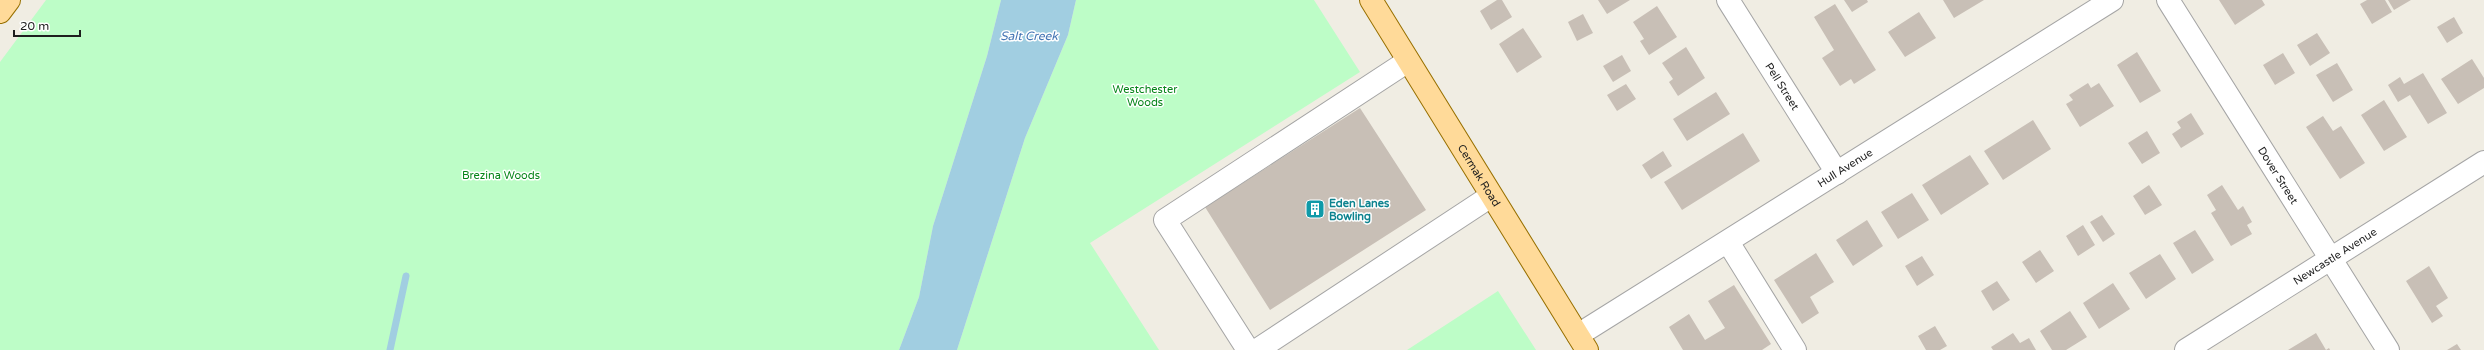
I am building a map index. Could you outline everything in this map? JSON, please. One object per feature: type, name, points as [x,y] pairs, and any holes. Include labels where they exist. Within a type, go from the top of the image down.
[{"type":"main road","points":[[0,12],[9,0]]},
{"type":"main road","name":"Cermak Road","points":[[1371,0],[1582,342]]},
{"type":"street","name":"Pell Street","points":[[1728,0],[1837,174]]},
{"type":"street","name":"Hull Avenue","points":[[1582,342],[1728,242],[2112,0]]},
{"type":"street","name":"Dover Street","points":[[2168,0],[2388,350]]},
{"type":"street","points":[[1248,350],[1165,220],[1408,61]]},
{"type":"street","name":"Newcastle Avenue","points":[[2186,350],[2484,162]]},
{"type":"street","points":[[1257,350],[1491,196]]},
{"type":"street","points":[[1728,242],[1795,350]]},
{"type":"green space","name":"Brezina Woods","points":[[46,0],[1001,0],[987,56],[933,226],[919,297],[899,350],[0,350],[0,62]]},
{"type":"green space","name":"Westchester Woods","points":[[1076,0],[1314,0],[1360,72],[1090,243],[1159,350],[957,350],[1025,138],[1068,35]]},
{"type":"green space","points":[[1498,291],[1536,350],[1407,350]]},
{"type":"water","name":"Salt Creek","points":[[1001,0],[1076,0],[1068,35],[1025,138],[957,350],[899,350],[919,297],[933,226],[987,56]]},
{"type":"building","points":[[1497,0],[1502,0],[1512,17],[1491,30],[1480,11]]},
{"type":"building","points":[[1598,0],[1630,0],[1607,14]]},
{"type":"building","points":[[1844,0],[1867,0],[1868,2],[1852,12]]},
{"type":"building","points":[[1943,0],[1984,0],[1954,18]]},
{"type":"building","points":[[2219,0],[2262,0],[2265,5],[2235,25]]},
{"type":"building","points":[[2367,0],[2385,0],[2392,12],[2372,24],[2360,4]]},
{"type":"building","points":[[2388,0],[2411,0],[2394,10]]},
{"type":"building","points":[[1835,4],[1876,70],[1854,84],[1851,79],[1840,86],[1822,58],[1834,50],[1814,17]]},
{"type":"building","points":[[1657,6],[1677,37],[1649,55],[1640,41],[1644,39],[1633,22]]},
{"type":"building","points":[[1919,12],[1936,38],[1905,57],[1888,32]]},
{"type":"building","points":[[1583,14],[1593,33],[1577,41],[1568,22]]},
{"type":"building","points":[[2454,17],[2463,33],[2447,43],[2437,27]]},
{"type":"building","points":[[1523,28],[1542,57],[1517,73],[1499,44]]},
{"type":"building","points":[[2317,33],[2330,53],[2310,66],[2297,45]]},
{"type":"building","points":[[1686,47],[1705,78],[1678,96],[1669,82],[1673,79],[1662,63]]},
{"type":"building","points":[[2137,52],[2161,91],[2140,103],[2117,65]]},
{"type":"building","points":[[2283,53],[2295,73],[2275,85],[2263,65]]},
{"type":"building","points":[[1622,55],[1631,71],[1613,82],[1603,66]]},
{"type":"building","points":[[2472,59],[2484,78],[2484,88],[2458,104],[2441,79]]},
{"type":"building","points":[[2337,63],[2353,90],[2333,102],[2316,75]]},
{"type":"building","points":[[2423,73],[2447,113],[2428,124],[2410,95],[2398,102],[2388,85],[2400,77],[2404,84]]},
{"type":"building","points":[[2088,83],[2091,88],[2099,83],[2114,106],[2080,127],[2066,104],[2073,100],[2069,95]]},
{"type":"building","points":[[1626,84],[1636,99],[1617,111],[1607,95]]},
{"type":"building","points":[[1716,92],[1730,114],[1687,141],[1673,119]]},
{"type":"building","points":[[2384,100],[2407,137],[2384,151],[2361,115]]},
{"type":"building","name":"Eden Lanes Bowling","points":[[1360,108],[1426,210],[1270,310],[1205,207]]},
{"type":"building","points":[[2191,113],[2204,134],[2181,148],[2172,134],[2181,128],[2177,122]]},
{"type":"building","points":[[2323,116],[2333,131],[2341,126],[2365,163],[2340,179],[2306,127]]},
{"type":"building","points":[[2033,120],[2051,149],[2003,180],[1984,151]]},
{"type":"building","points":[[2147,131],[2160,153],[2142,164],[2128,143]]},
{"type":"building","points":[[1743,133],[1760,161],[1682,210],[1664,182]]},
{"type":"building","points":[[1663,151],[1672,166],[1651,179],[1642,165]]},
{"type":"building","points":[[1970,155],[1989,184],[1941,215],[1922,185]]},
{"type":"building","points":[[2149,185],[2162,205],[2145,215],[2133,196]]},
{"type":"building","points":[[2222,185],[2238,210],[2243,206],[2252,222],[2247,225],[2252,234],[2231,246],[2211,213],[2216,210],[2207,195]]},
{"type":"building","points":[[1912,193],[1929,220],[1898,239],[1881,212]]},
{"type":"building","points":[[2102,215],[2115,234],[2103,242],[2090,222]]},
{"type":"building","points":[[1867,220],[1883,246],[1853,266],[1836,240]]},
{"type":"building","points":[[2083,225],[2095,245],[2078,256],[2066,236]]},
{"type":"building","points":[[2195,230],[2214,260],[2192,274],[2173,243]]},
{"type":"building","points":[[2040,250],[2054,271],[2036,283],[2022,262]]},
{"type":"building","points":[[1816,253],[1834,282],[1810,297],[1819,313],[1802,324],[1774,280]]},
{"type":"building","points":[[2160,254],[2176,279],[2146,299],[2129,273]]},
{"type":"building","points":[[1922,256],[1934,275],[1917,286],[1905,266]]},
{"type":"building","points":[[2429,266],[2448,298],[2436,306],[2443,316],[2432,323],[2406,281]]},
{"type":"building","points":[[1997,281],[2010,300],[1993,311],[1981,291]]},
{"type":"building","points":[[2113,283],[2130,309],[2099,329],[2083,303]]},
{"type":"building","points":[[1734,285],[1771,344],[1762,350],[1683,350],[1669,327],[1689,314],[1705,340],[1725,328],[1708,301]]},
{"type":"building","points":[[2070,311],[2087,337],[2066,350],[2052,350],[2040,331]]},
{"type":"building","points":[[1935,326],[1947,346],[1940,350],[1926,350],[1918,336]]},
{"type":"building","points":[[2013,333],[2020,343],[2029,338],[2036,350],[1993,350],[1991,347]]},
{"type":"building","points":[[2316,333],[2326,350],[2288,350]]},
{"type":"building","points":[[2457,344],[2461,350],[2447,350]]},
{"type":"waterway","points":[[390,350],[406,276]]},
{"type":"place","name":"Eden Lanes Bowling","points":[[1315,209]]}]
